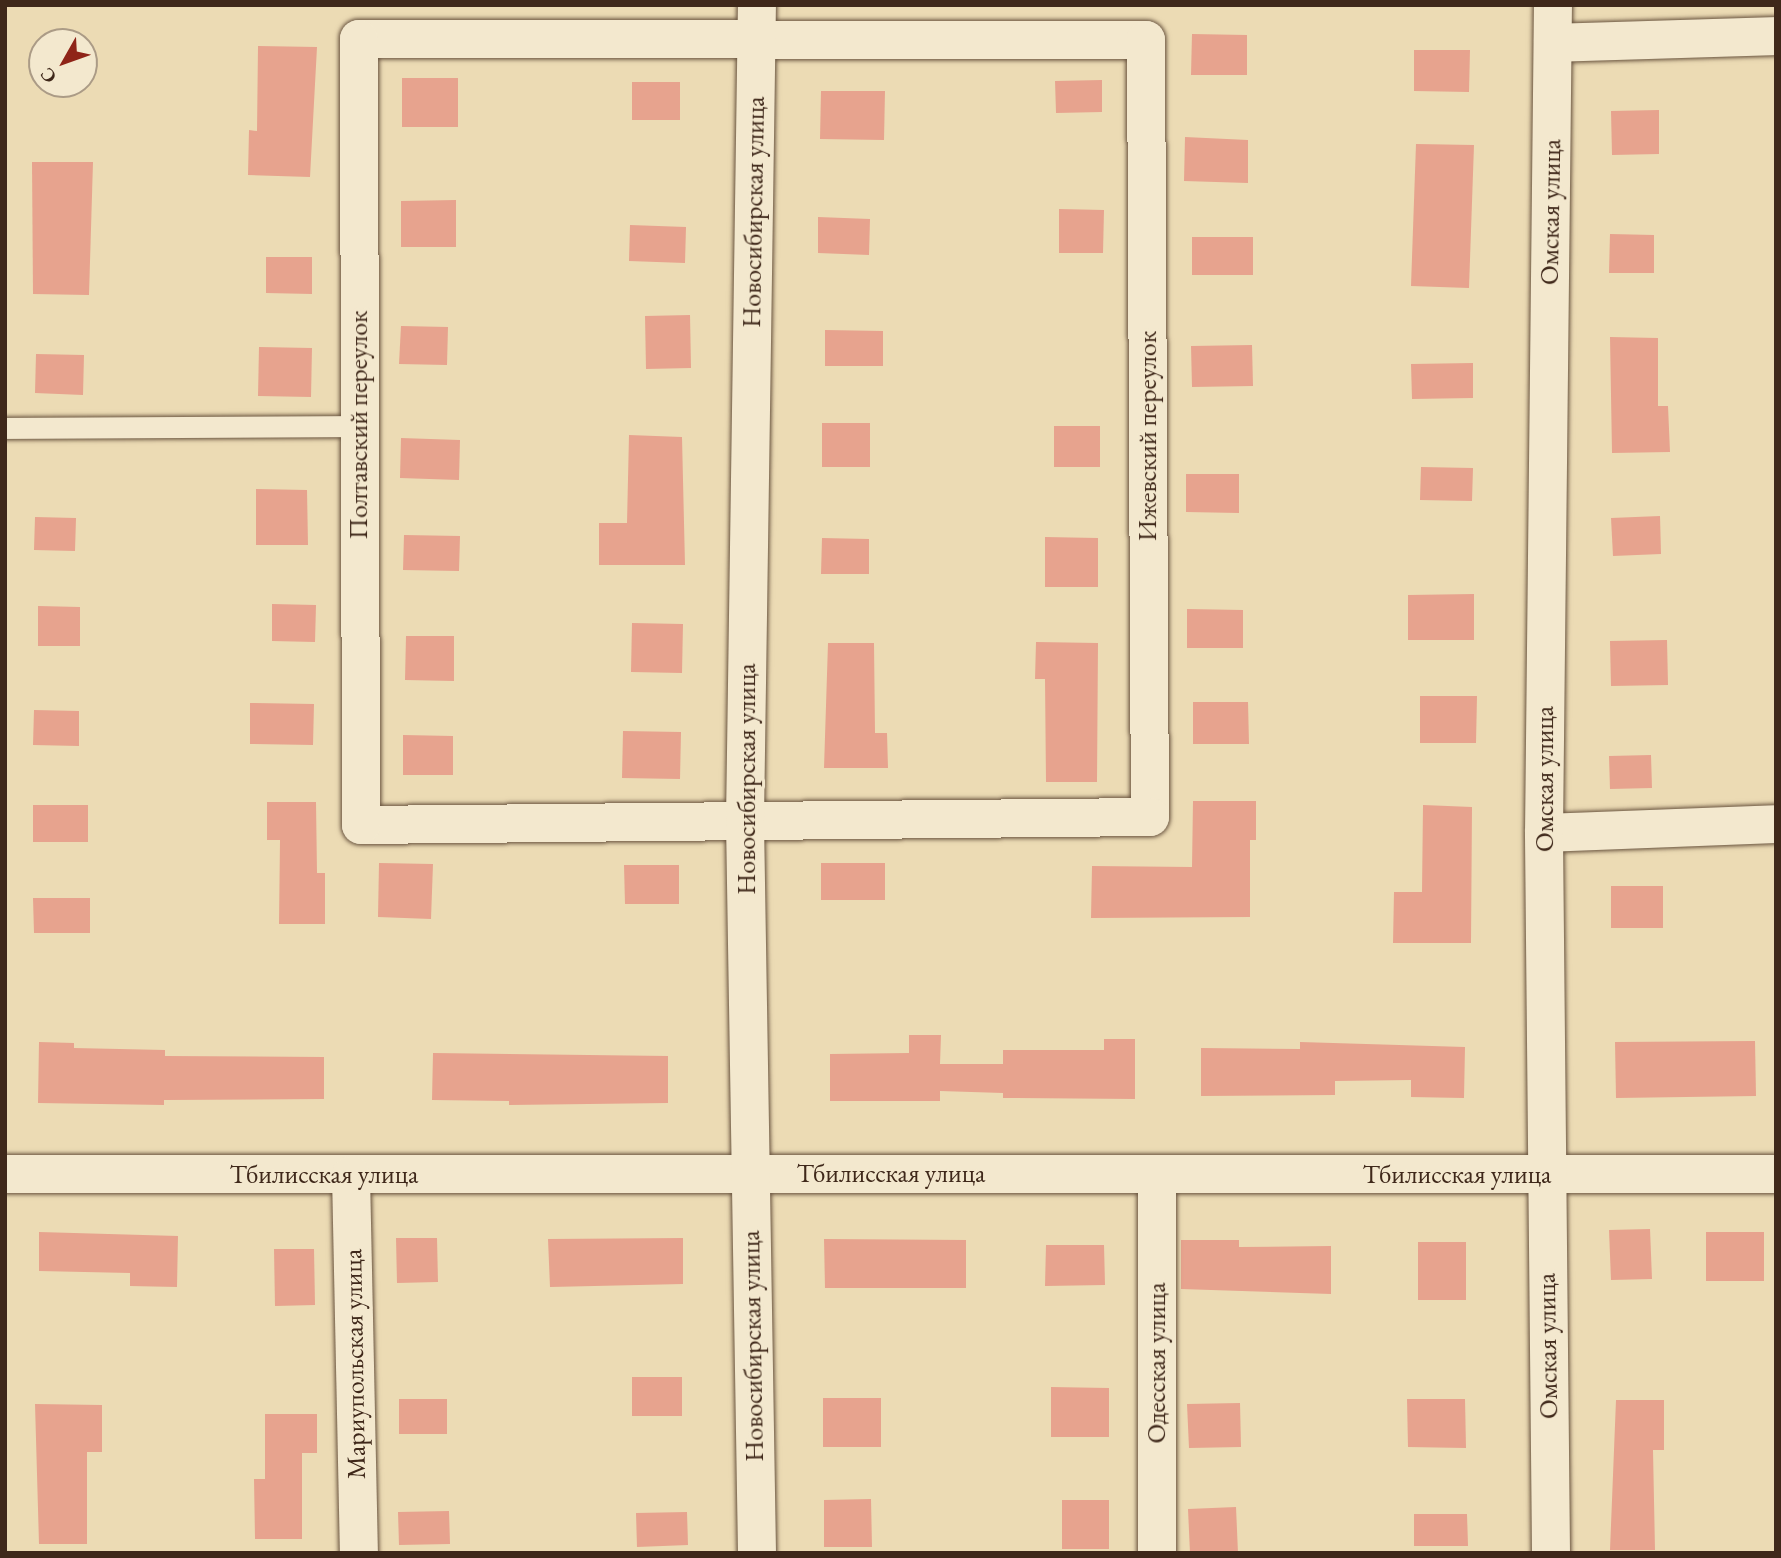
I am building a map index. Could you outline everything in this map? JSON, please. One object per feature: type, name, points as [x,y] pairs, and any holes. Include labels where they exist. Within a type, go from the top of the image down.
[{"type":"street","name":"Омская улица","points":[[1551,1553],[1544,833],[1553,5]]},
{"type":"street","name":"Полтавский переулок","points":[[745,820],[361,825],[359,39],[757,23]]},
{"type":"street","name":"Новосибирская улица","points":[[757,23],[745,820],[757,1553]]},
{"type":"street","name":"Ижевский переулок","points":[[745,820],[1150,817],[1146,40],[757,23]]},
{"type":"street","points":[[1553,43],[1776,36]]},
{"type":"street","points":[[1544,833],[1776,824]]},
{"type":"street","name":"Тбилисская улица","points":[[5,1174],[1776,1174]]},
{"type":"street","name":"Одесская улица","points":[[1157,1174],[1157,1553]]},
{"type":"street","name":"Мариупольская улица","points":[[351,1175],[359,1553]]},
{"type":"lane","points":[[5,428],[359,426]]},
{"type":"building","points":[[1192,34],[1247,35],[1247,75],[1191,75]]},
{"type":"building","points":[[258,46],[317,47],[310,177],[248,175],[249,130],[257,131]]},
{"type":"building","points":[[1414,50],[1470,50],[1469,92],[1414,91]]},
{"type":"building","points":[[402,78],[458,78],[458,127],[402,127]]},
{"type":"building","points":[[1102,80],[1102,112],[1056,113],[1055,81]]},
{"type":"building","points":[[632,82],[680,82],[680,120],[632,120]]},
{"type":"building","points":[[821,91],[885,91],[884,140],[820,139]]},
{"type":"building","points":[[1659,110],[1659,154],[1612,155],[1611,111]]},
{"type":"building","points":[[1185,137],[1248,140],[1248,183],[1184,181]]},
{"type":"building","points":[[1416,144],[1474,145],[1469,288],[1411,286]]},
{"type":"building","points":[[32,162],[93,162],[89,295],[33,294]]},
{"type":"building","points":[[456,200],[456,247],[401,247],[401,201]]},
{"type":"building","points":[[1059,209],[1104,210],[1103,253],[1059,253]]},
{"type":"building","points":[[818,217],[870,219],[869,255],[818,253]]},
{"type":"building","points":[[630,225],[686,227],[685,263],[629,261]]},
{"type":"building","points":[[1610,234],[1654,235],[1654,273],[1609,273]]},
{"type":"building","points":[[1192,237],[1253,237],[1253,275],[1192,275]]},
{"type":"building","points":[[266,257],[312,257],[312,294],[266,293]]},
{"type":"building","points":[[690,315],[691,368],[646,369],[645,316]]},
{"type":"building","points":[[401,326],[448,327],[447,365],[399,364]]},
{"type":"building","points":[[825,330],[883,331],[883,366],[825,366]]},
{"type":"building","points":[[1610,337],[1658,338],[1658,406],[1668,406],[1670,452],[1612,453]]},
{"type":"building","points":[[1252,345],[1253,386],[1192,387],[1191,346]]},
{"type":"building","points":[[259,347],[312,348],[311,397],[258,396]]},
{"type":"building","points":[[36,354],[84,355],[83,395],[35,393]]},
{"type":"building","points":[[1473,363],[1473,398],[1412,399],[1411,364]]},
{"type":"building","points":[[822,423],[870,423],[870,467],[822,467]]},
{"type":"building","points":[[1054,426],[1100,426],[1100,467],[1054,467]]},
{"type":"building","points":[[629,435],[682,437],[685,565],[599,565],[599,523],[627,523]]},
{"type":"building","points":[[401,438],[460,440],[459,480],[400,478]]},
{"type":"building","points":[[1421,467],[1473,468],[1472,501],[1420,500]]},
{"type":"building","points":[[1186,474],[1239,474],[1239,513],[1186,512]]},
{"type":"building","points":[[256,489],[307,490],[308,545],[256,545]]},
{"type":"building","points":[[1660,516],[1661,554],[1613,556],[1611,518]]},
{"type":"building","points":[[35,517],[76,518],[75,551],[34,550]]},
{"type":"building","points":[[404,535],[460,536],[459,571],[403,570]]},
{"type":"building","points":[[1045,537],[1098,538],[1098,587],[1045,587]]},
{"type":"building","points":[[822,538],[869,539],[869,574],[821,574]]},
{"type":"building","points":[[1474,594],[1474,640],[1408,640],[1408,595]]},
{"type":"building","points":[[272,604],[316,605],[315,642],[272,641]]},
{"type":"building","points":[[38,606],[80,607],[80,646],[38,646]]},
{"type":"building","points":[[1187,609],[1243,610],[1243,648],[1187,648]]},
{"type":"building","points":[[632,623],[683,624],[682,673],[631,672]]},
{"type":"building","points":[[406,636],[454,636],[454,681],[405,680]]},
{"type":"building","points":[[1667,640],[1668,685],[1611,686],[1610,641]]},
{"type":"building","points":[[1036,642],[1098,643],[1097,782],[1046,782],[1045,679],[1035,679]]},
{"type":"building","points":[[828,643],[874,643],[875,733],[887,733],[888,768],[824,768]]},
{"type":"building","points":[[1420,696],[1477,696],[1476,743],[1420,743]]},
{"type":"building","points":[[1193,702],[1248,702],[1249,744],[1193,744]]},
{"type":"building","points":[[250,703],[314,704],[313,745],[250,744]]},
{"type":"building","points":[[34,710],[79,711],[79,746],[33,745]]},
{"type":"building","points":[[623,731],[681,732],[680,779],[622,778]]},
{"type":"building","points":[[403,735],[453,736],[453,775],[403,775]]},
{"type":"building","points":[[1651,755],[1652,788],[1610,789],[1609,756]]},
{"type":"building","points":[[1193,801],[1256,801],[1256,840],[1250,840],[1250,917],[1091,918],[1092,866],[1192,867]]},
{"type":"building","points":[[267,802],[316,802],[317,873],[325,873],[325,924],[279,924],[280,840],[267,840]]},
{"type":"building","points":[[33,805],[88,805],[88,842],[33,842]]},
{"type":"building","points":[[1423,805],[1472,807],[1471,943],[1393,943],[1394,892],[1422,892]]},
{"type":"building","points":[[379,863],[433,864],[431,919],[378,917]]},
{"type":"building","points":[[821,863],[885,863],[885,900],[821,900]]},
{"type":"building","points":[[624,865],[679,865],[679,904],[625,904]]},
{"type":"building","points":[[1611,886],[1663,886],[1663,928],[1611,928]]},
{"type":"building","points":[[33,898],[90,898],[90,933],[34,933]]},
{"type":"building","points":[[909,1035],[941,1035],[940,1064],[1003,1064],[1003,1050],[1104,1050],[1104,1039],[1135,1039],[1135,1099],[1003,1098],[1003,1093],[940,1091],[940,1101],[830,1101],[830,1054],[909,1053]]},
{"type":"building","points":[[1755,1041],[1756,1096],[1616,1098],[1615,1042]]},
{"type":"building","points":[[39,1042],[74,1043],[74,1048],[165,1050],[165,1056],[324,1057],[324,1099],[164,1100],[164,1105],[38,1103]]},
{"type":"building","points":[[1300,1042],[1465,1047],[1464,1098],[1411,1097],[1411,1080],[1335,1081],[1335,1095],[1201,1096],[1201,1048],[1300,1049]]},
{"type":"building","points":[[433,1053],[668,1056],[668,1103],[509,1105],[509,1101],[432,1100]]},
{"type":"building","points":[[1650,1229],[1652,1279],[1611,1280],[1609,1230]]},
{"type":"building","points":[[39,1232],[178,1236],[177,1287],[130,1286],[130,1273],[39,1271]]},
{"type":"building","points":[[1706,1232],[1764,1232],[1764,1281],[1706,1281]]},
{"type":"building","points":[[396,1238],[437,1238],[438,1282],[397,1283]]},
{"type":"building","points":[[683,1238],[683,1284],[550,1287],[548,1239]]},
{"type":"building","points":[[824,1239],[966,1240],[966,1288],[825,1288]]},
{"type":"building","points":[[1181,1240],[1239,1240],[1239,1247],[1331,1246],[1331,1294],[1181,1289]]},
{"type":"building","points":[[1418,1242],[1466,1242],[1466,1300],[1418,1300]]},
{"type":"building","points":[[1046,1245],[1104,1245],[1105,1285],[1045,1286]]},
{"type":"building","points":[[274,1249],[314,1249],[315,1305],[275,1306]]},
{"type":"building","points":[[632,1377],[682,1377],[682,1416],[632,1416]]},
{"type":"building","points":[[1051,1387],[1109,1388],[1109,1437],[1051,1437]]},
{"type":"building","points":[[823,1398],[881,1398],[881,1447],[823,1447]]},
{"type":"building","points":[[399,1399],[447,1399],[447,1434],[399,1434]]},
{"type":"building","points":[[1407,1399],[1465,1399],[1466,1448],[1408,1447]]},
{"type":"building","points":[[1616,1400],[1664,1400],[1664,1450],[1653,1450],[1655,1550],[1610,1550]]},
{"type":"building","points":[[1240,1403],[1241,1447],[1189,1448],[1187,1404]]},
{"type":"building","points":[[35,1404],[102,1405],[102,1452],[87,1452],[87,1544],[39,1544]]},
{"type":"building","points":[[265,1414],[317,1414],[317,1453],[302,1453],[302,1539],[255,1539],[254,1479],[265,1479]]},
{"type":"building","points":[[871,1499],[872,1547],[824,1547],[824,1500]]},
{"type":"building","points":[[1062,1500],[1109,1500],[1109,1549],[1062,1549]]},
{"type":"building","points":[[1236,1507],[1238,1553],[1190,1553],[1188,1509]]},
{"type":"building","points":[[449,1511],[450,1544],[399,1545],[398,1512]]},
{"type":"building","points":[[687,1512],[688,1545],[637,1547],[636,1513]]},
{"type":"building","points":[[1414,1514],[1467,1514],[1468,1546],[1414,1546]]}]
